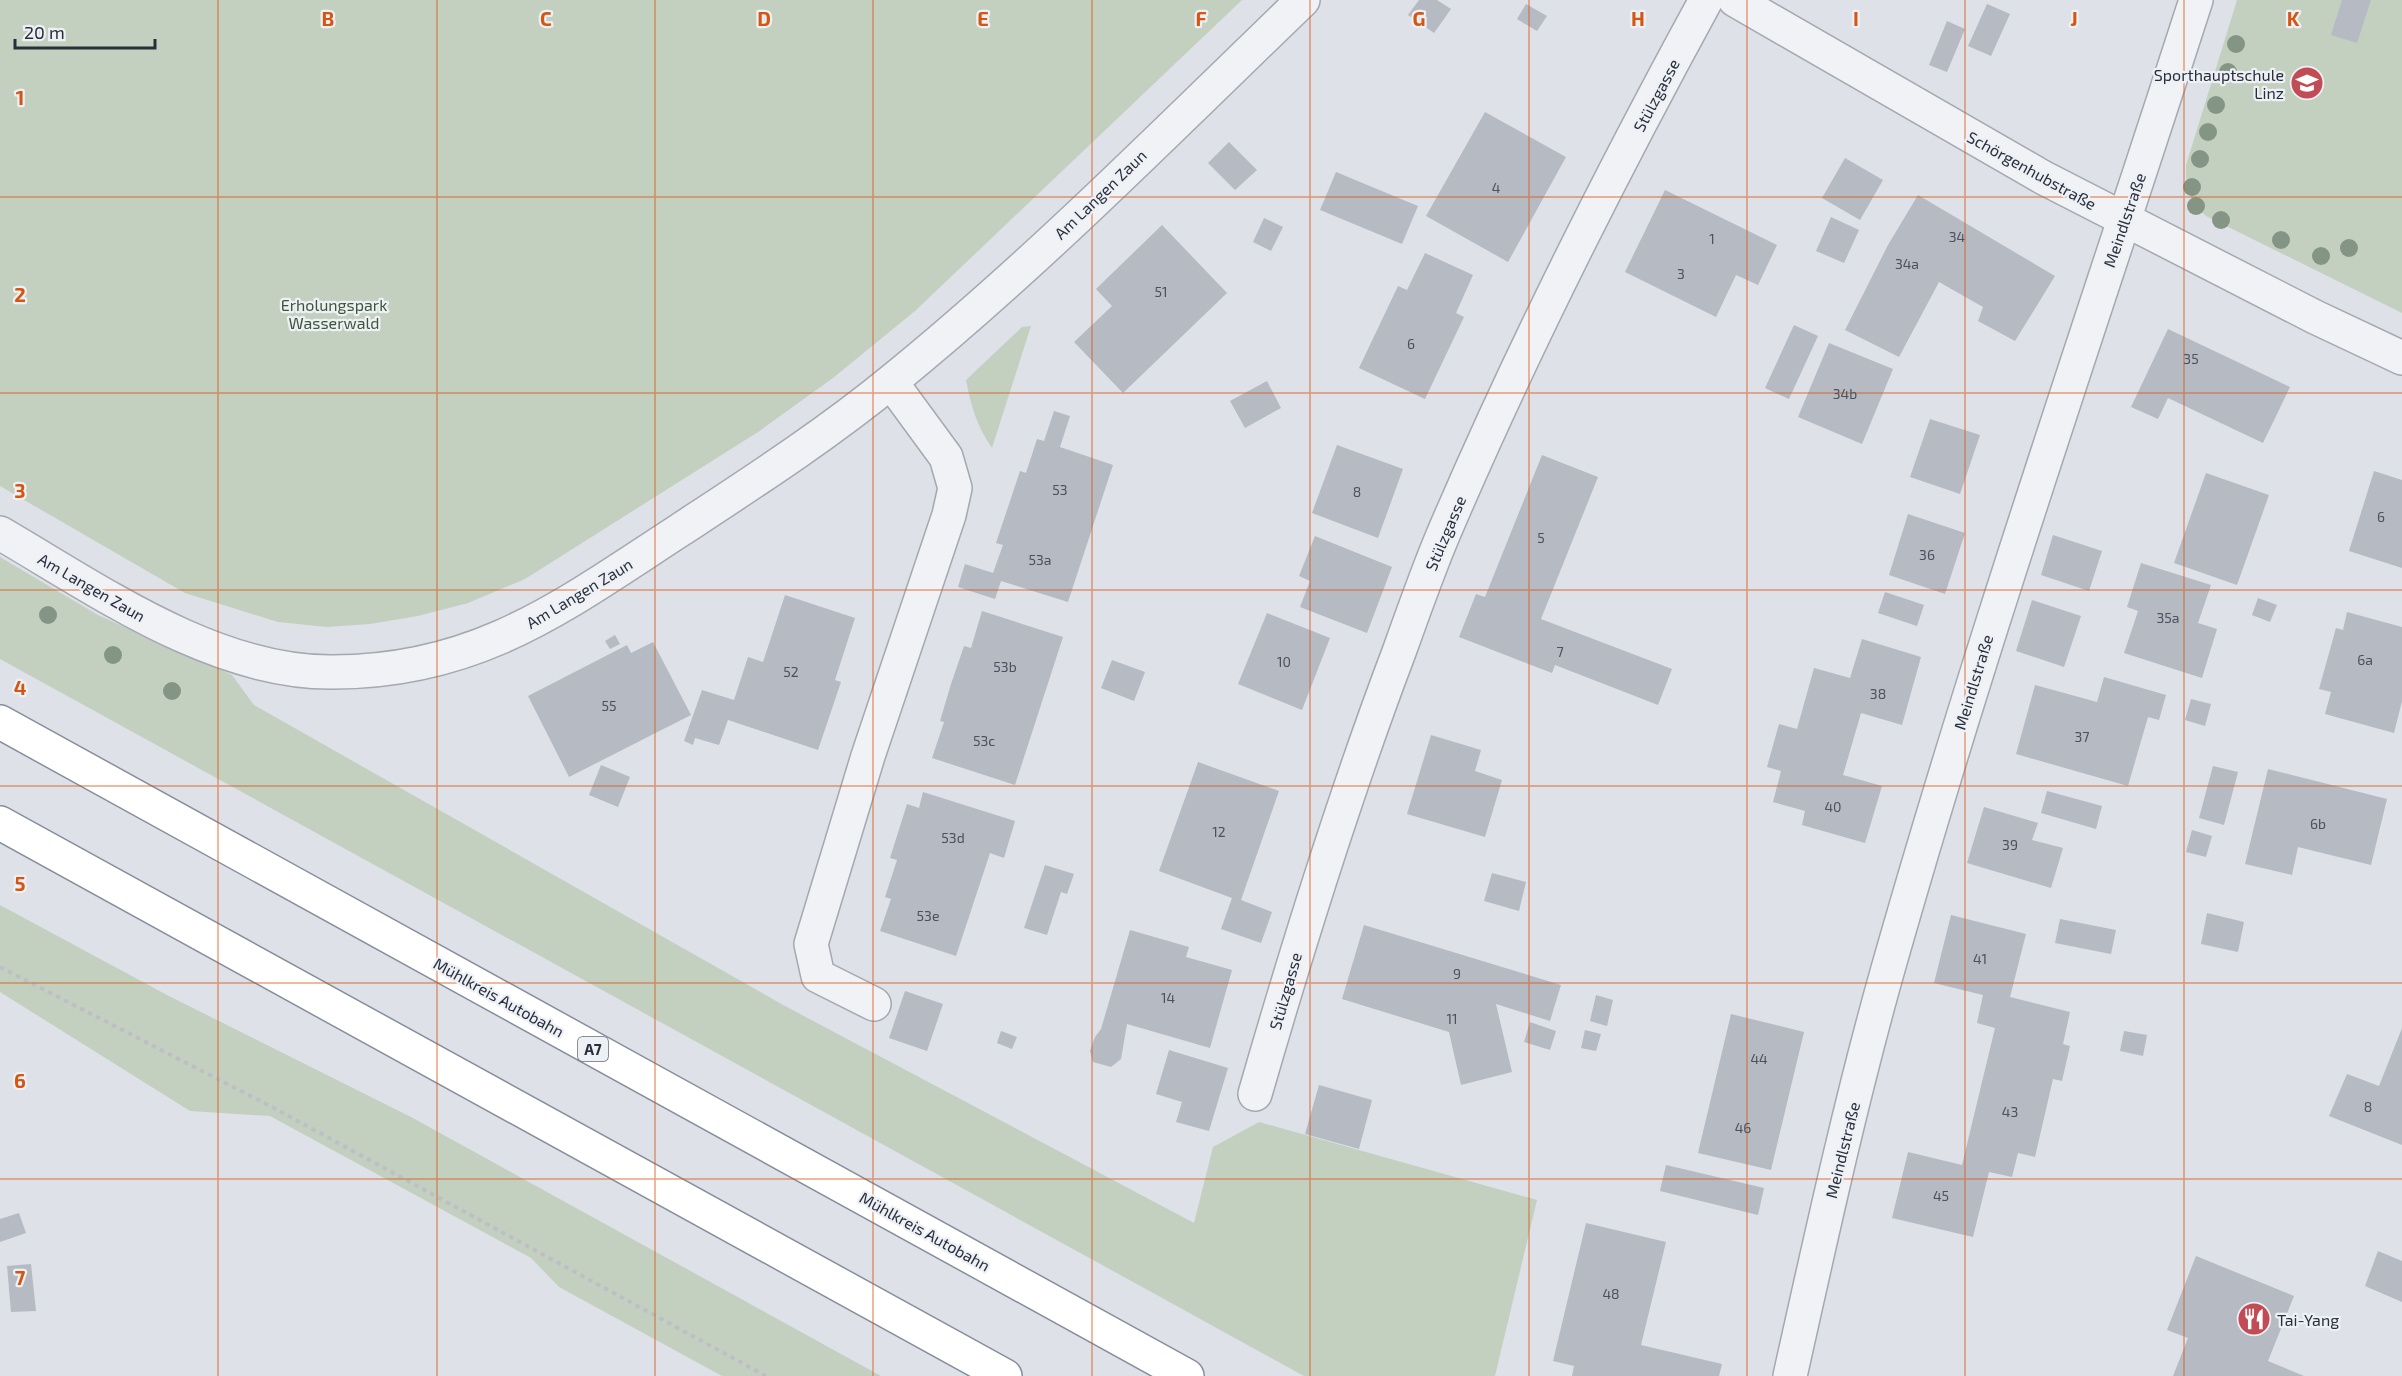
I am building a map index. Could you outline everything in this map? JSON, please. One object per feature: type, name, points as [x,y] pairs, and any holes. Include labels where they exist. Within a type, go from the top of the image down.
[{"type":"highway","name":"Mühlkreis Autobahn","points":[[0,722],[1187,1376]]},
{"type":"highway","points":[[0,823],[1005,1376]]},
{"type":"street","name":"Am Langen Zaun","points":[[0,533],[173,632],[225,652],[274,666],[327,672],[376,670],[422,664],[465,652],[509,635],[553,613],[761,477],[822,435],[891,382],[991,297],[1303,0]]},
{"type":"street","name":"Stülzgasse","points":[[1255,1094],[1302,932],[1357,761],[1442,537],[1533,334],[1706,0]]},
{"type":"street","name":"Schörgenhubstraße","points":[[1735,0],[2044,178],[2314,317],[2402,358]]},
{"type":"street","name":"Meindlstraße","points":[[1790,1376],[1834,1182],[1885,979],[1982,656],[2196,0]]},
{"type":"street","points":[[874,1004],[818,976],[811,944],[868,756],[949,515],[955,488],[946,457],[891,382]]},
{"type":"path","points":[[0,967],[274,1108],[766,1376]]},
{"type":"green space","name":"Erholungspark Wasserwald","points":[[0,0],[1242,0],[915,311],[833,378],[758,432],[525,579],[468,603],[418,616],[370,624],[327,627],[278,622],[185,593],[0,486]]},
{"type":"green space","name":"Sporthauptschule Linz","points":[[2237,0],[2402,0],[2402,313],[2206,216],[2195,205],[2189,194],[2186,165]]},
{"type":"green space","points":[[1031,326],[992,448],[975,416],[966,380],[1022,327]]},
{"type":"green space","points":[[0,557],[98,615],[232,675],[254,705],[785,1006],[1194,1223],[1213,1147],[1259,1122],[1537,1200],[1495,1376],[1304,1376],[0,659]]},
{"type":"green space","points":[[0,905],[167,995],[411,1117],[881,1376],[722,1376],[559,1287],[531,1258],[270,1116],[190,1111],[0,992]]},
{"type":"building","points":[[1419,0],[1437,0],[1451,9],[1434,33],[1408,15]]},
{"type":"building","points":[[2342,0],[2371,0],[2357,43],[2331,35]]},
{"type":"building","points":[[1526,4],[1547,16],[1537,31],[1517,19]]},
{"type":"building","points":[[1987,4],[2010,14],[1991,56],[1968,46]]},
{"type":"building","points":[[1947,21],[1965,29],[1947,72],[1929,65]]},
{"type":"building","points":[[1485,112],[1566,157],[1508,262],[1426,216]]},
{"type":"building","points":[[1229,142],[1257,170],[1235,190],[1208,163]]},
{"type":"building","points":[[1845,158],[1883,180],[1860,220],[1822,198]]},
{"type":"building","points":[[1336,172],[1418,206],[1402,244],[1320,210]]},
{"type":"building","points":[[1665,190],[1777,245],[1758,285],[1736,275],[1716,317],[1625,272]]},
{"type":"building","points":[[1918,195],[2055,276],[2015,341],[1978,321],[1983,307],[1939,282],[1899,357],[1845,330],[1888,245]]},
{"type":"building","points":[[1831,217],[1859,230],[1844,263],[1816,251]]},
{"type":"building","points":[[1264,218],[1283,227],[1271,251],[1253,242]]},
{"type":"building","points":[[1162,225],[1227,293],[1123,393],[1074,342],[1112,306],[1096,289]]},
{"type":"building","points":[[1425,253],[1473,275],[1456,313],[1464,317],[1425,399],[1359,368],[1398,286],[1407,290]]},
{"type":"building","points":[[1794,325],[1818,336],[1789,399],[1765,388]]},
{"type":"building","points":[[2168,329],[2290,387],[2263,443],[2168,398],[2158,419],[2131,407]]},
{"type":"building","points":[[1829,343],[1893,369],[1862,444],[1798,417]]},
{"type":"building","points":[[1267,381],[1281,408],[1245,428],[1230,401]]},
{"type":"building","points":[[1054,411],[1070,416],[1060,447],[1113,465],[1068,602],[1001,581],[995,599],[958,587],[965,564],[993,573],[1003,545],[996,543],[1020,471],[1026,473],[1037,439],[1044,441]]},
{"type":"building","points":[[1930,419],[1980,435],[1960,494],[1910,477]]},
{"type":"building","points":[[1337,445],[1403,469],[1378,538],[1312,513]]},
{"type":"building","points":[[1542,455],[1598,477],[1541,619],[1672,669],[1658,705],[1555,665],[1552,673],[1459,637],[1476,594],[1485,597]]},
{"type":"building","points":[[2374,471],[2402,480],[2402,568],[2349,551]]},
{"type":"building","points":[[2206,473],[2269,495],[2237,585],[2174,563]]},
{"type":"building","points":[[1908,514],[1965,533],[1945,594],[1889,575]]},
{"type":"building","points":[[2053,535],[2102,551],[2089,591],[2041,575]]},
{"type":"building","points":[[1315,536],[1392,567],[1367,633],[1300,607],[1310,581],[1299,576]]},
{"type":"building","points":[[2141,563],[2211,585],[2198,623],[2217,629],[2202,678],[2124,653],[2138,611],[2127,607]]},
{"type":"building","points":[[1885,592],[1924,605],[1917,626],[1878,613]]},
{"type":"building","points":[[785,595],[855,618],[835,680],[841,682],[818,750],[728,720],[719,745],[695,738],[693,745],[684,741],[702,690],[734,700],[748,657],[763,662]]},
{"type":"building","points":[[2258,598],[2277,605],[2270,622],[2252,615]]},
{"type":"building","points":[[2032,600],[2081,616],[2064,667],[2016,651]]},
{"type":"building","points":[[982,611],[1063,637],[1015,785],[932,758],[944,722],[940,721],[951,684],[964,646],[971,648]]},
{"type":"building","points":[[2347,612],[2402,627],[2402,701],[2394,733],[2325,714],[2331,692],[2319,689],[2336,628],[2343,630]]},
{"type":"building","points":[[1267,613],[1330,638],[1302,710],[1238,684]]},
{"type":"building","points":[[615,635],[620,644],[610,649],[605,641]]},
{"type":"building","points":[[1862,639],[1921,657],[1902,725],[1861,713],[1843,775],[1882,786],[1865,843],[1802,825],[1805,811],[1773,802],[1781,771],[1767,767],[1779,724],[1797,729],[1814,668],[1850,678]]},
{"type":"building","points":[[653,642],[691,715],[569,777],[528,696],[627,645],[631,653]]},
{"type":"building","points":[[1112,660],[1145,672],[1134,701],[1101,688]]},
{"type":"building","points":[[2104,677],[2166,695],[2159,720],[2148,717],[2128,786],[2016,754],[2035,685],[2097,702]]},
{"type":"building","points":[[2191,699],[2211,704],[2205,726],[2185,720]]},
{"type":"building","points":[[1431,735],[1481,750],[1475,771],[1502,780],[1485,837],[1407,814]]},
{"type":"building","points":[[1198,762],[1279,791],[1241,900],[1272,912],[1261,943],[1221,929],[1232,898],[1159,871]]},
{"type":"building","points":[[601,765],[630,777],[618,807],[589,795]]},
{"type":"building","points":[[2213,766],[2238,772],[2224,825],[2199,818]]},
{"type":"building","points":[[2268,769],[2387,799],[2371,865],[2298,847],[2292,875],[2245,864]]},
{"type":"building","points":[[2047,791],[2102,806],[2096,829],[2041,813]]},
{"type":"building","points":[[923,792],[1015,821],[1004,858],[990,853],[956,956],[880,931],[891,899],[885,897],[897,860],[890,858],[907,804],[919,808]]},
{"type":"building","points":[[1984,807],[2038,823],[2032,840],[2063,848],[2051,888],[1967,863]]},
{"type":"building","points":[[2192,830],[2212,836],[2206,857],[2186,852]]},
{"type":"building","points":[[1045,865],[1074,874],[1067,894],[1061,892],[1047,935],[1024,928]]},
{"type":"building","points":[[1492,873],[1526,882],[1519,911],[1484,901]]},
{"type":"building","points":[[2207,913],[2244,922],[2238,952],[2201,944]]},
{"type":"building","points":[[1951,915],[2026,934],[2010,997],[2070,1012],[2063,1044],[2070,1046],[2062,1081],[2053,1079],[2035,1157],[2018,1153],[2012,1177],[1989,1172],[1973,1237],[1892,1218],[1908,1152],[1962,1165],[1995,1028],[1977,1023],[1983,995],[1934,983]]},
{"type":"building","points":[[2060,919],[2116,930],[2111,954],[2055,943]]},
{"type":"building","points":[[1364,925],[1561,985],[1550,1021],[1496,1004],[1512,1072],[1461,1085],[1449,1032],[1342,999]]},
{"type":"building","points":[[1130,930],[1189,947],[1186,957],[1232,970],[1210,1048],[1127,1024],[1121,1059],[1111,1067],[1093,1062],[1090,1051],[1101,1029]]},
{"type":"building","points":[[905,991],[943,1004],[927,1051],[889,1038]]},
{"type":"building","points":[[1596,995],[1613,1000],[1607,1026],[1590,1021]]},
{"type":"building","points":[[1731,1014],[1804,1032],[1771,1170],[1698,1153]]},
{"type":"building","points":[[1530,1022],[1556,1031],[1550,1050],[1524,1042]]},
{"type":"building","points":[[2402,1028],[2402,1145],[2329,1116],[2347,1074],[2379,1086]]},
{"type":"building","points":[[1585,1030],[1601,1034],[1596,1051],[1581,1048]]},
{"type":"building","points":[[1001,1031],[1017,1037],[1012,1049],[997,1043]]},
{"type":"building","points":[[2124,1031],[2147,1035],[2143,1056],[2120,1051]]},
{"type":"building","points":[[1169,1050],[1228,1068],[1209,1131],[1176,1122],[1182,1102],[1156,1094]]},
{"type":"building","points":[[1319,1085],[1372,1100],[1359,1149],[1305,1134]]},
{"type":"building","points":[[1666,1165],[1764,1188],[1758,1215],[1660,1191]]},
{"type":"building","points":[[19,1213],[26,1233],[0,1242],[0,1219]]},
{"type":"building","points":[[1586,1223],[1666,1242],[1641,1345],[1722,1364],[1719,1376],[1572,1376],[1574,1366],[1553,1361]]},
{"type":"building","points":[[2378,1251],[2402,1261],[2402,1302],[2365,1286]]},
{"type":"building","points":[[2196,1256],[2294,1296],[2268,1361],[2304,1376],[2173,1376],[2188,1338],[2167,1330]]},
{"type":"building","points":[[31,1264],[36,1311],[11,1312],[7,1266]]},
{"type":"place","name":"Sporthauptschule Linz","points":[[2307,83]]},
{"type":"place","name":"Tai-Yang","points":[[2254,1319]]}]
